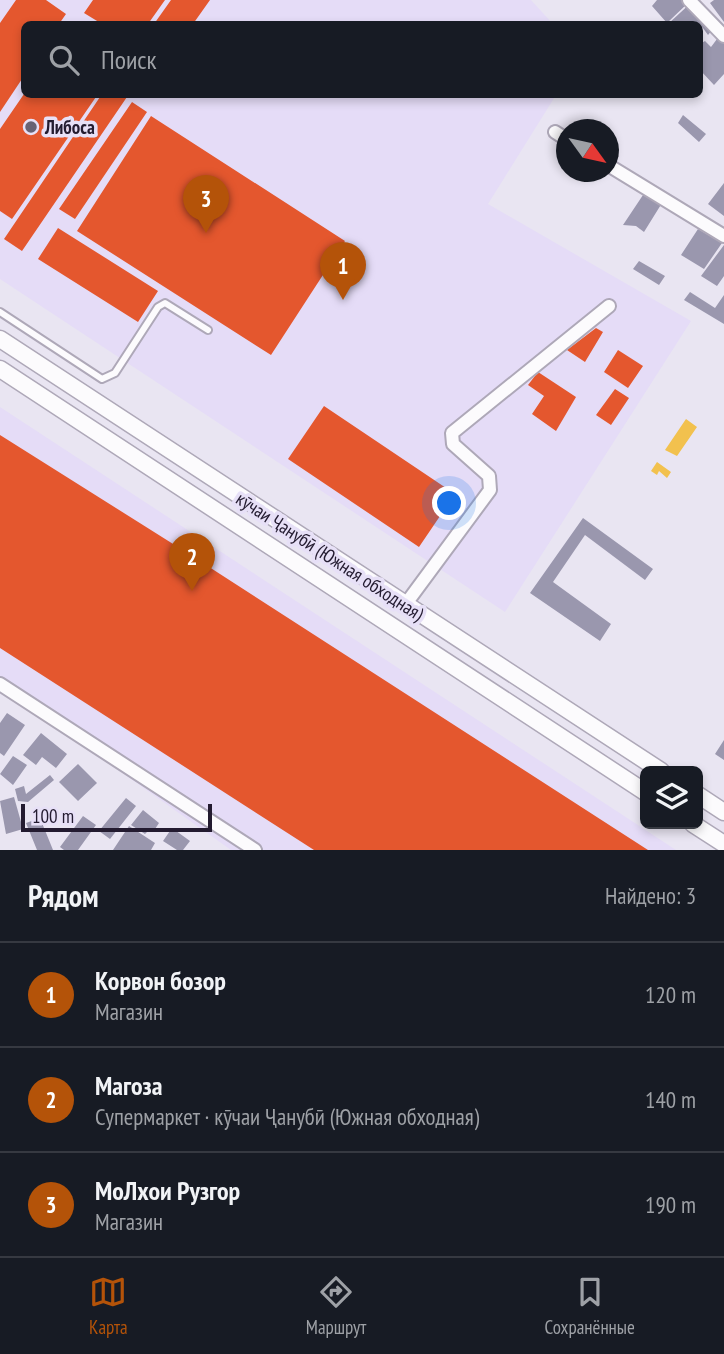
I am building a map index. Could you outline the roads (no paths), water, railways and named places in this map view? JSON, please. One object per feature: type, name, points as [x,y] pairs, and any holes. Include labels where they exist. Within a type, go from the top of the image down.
[{"type":"main road","name":"кӯчаи Ҷанубӣ (Южная обходная)","points":[[0,339],[653,766]]},
{"type":"main road","name":"кӯчаи Ҷанубӣ (Южная обходная)","points":[[0,369],[640,789]]},
{"type":"main road","points":[[703,798],[724,812]]},
{"type":"main road","points":[[701,829],[724,844]]},
{"type":"street","points":[[689,0],[724,36]]},
{"type":"street","points":[[619,172],[724,236]]},
{"type":"street","points":[[405,605],[490,490],[489,476],[453,444],[452,433],[609,306]]},
{"type":"street","points":[[0,684],[255,850]]},
{"type":"lane","points":[[0,312],[102,379],[115,373],[158,307],[165,303],[208,330]]},
{"type":"place","name":"Либоса","points":[[31,127]]},
{"type":"place","name":"МоЛхои Рузгор","points":[[206,233]]},
{"type":"place","name":"Корвон бозор","points":[[343,300]]},
{"type":"place","name":"Магоза","points":[[192,591]]}]
